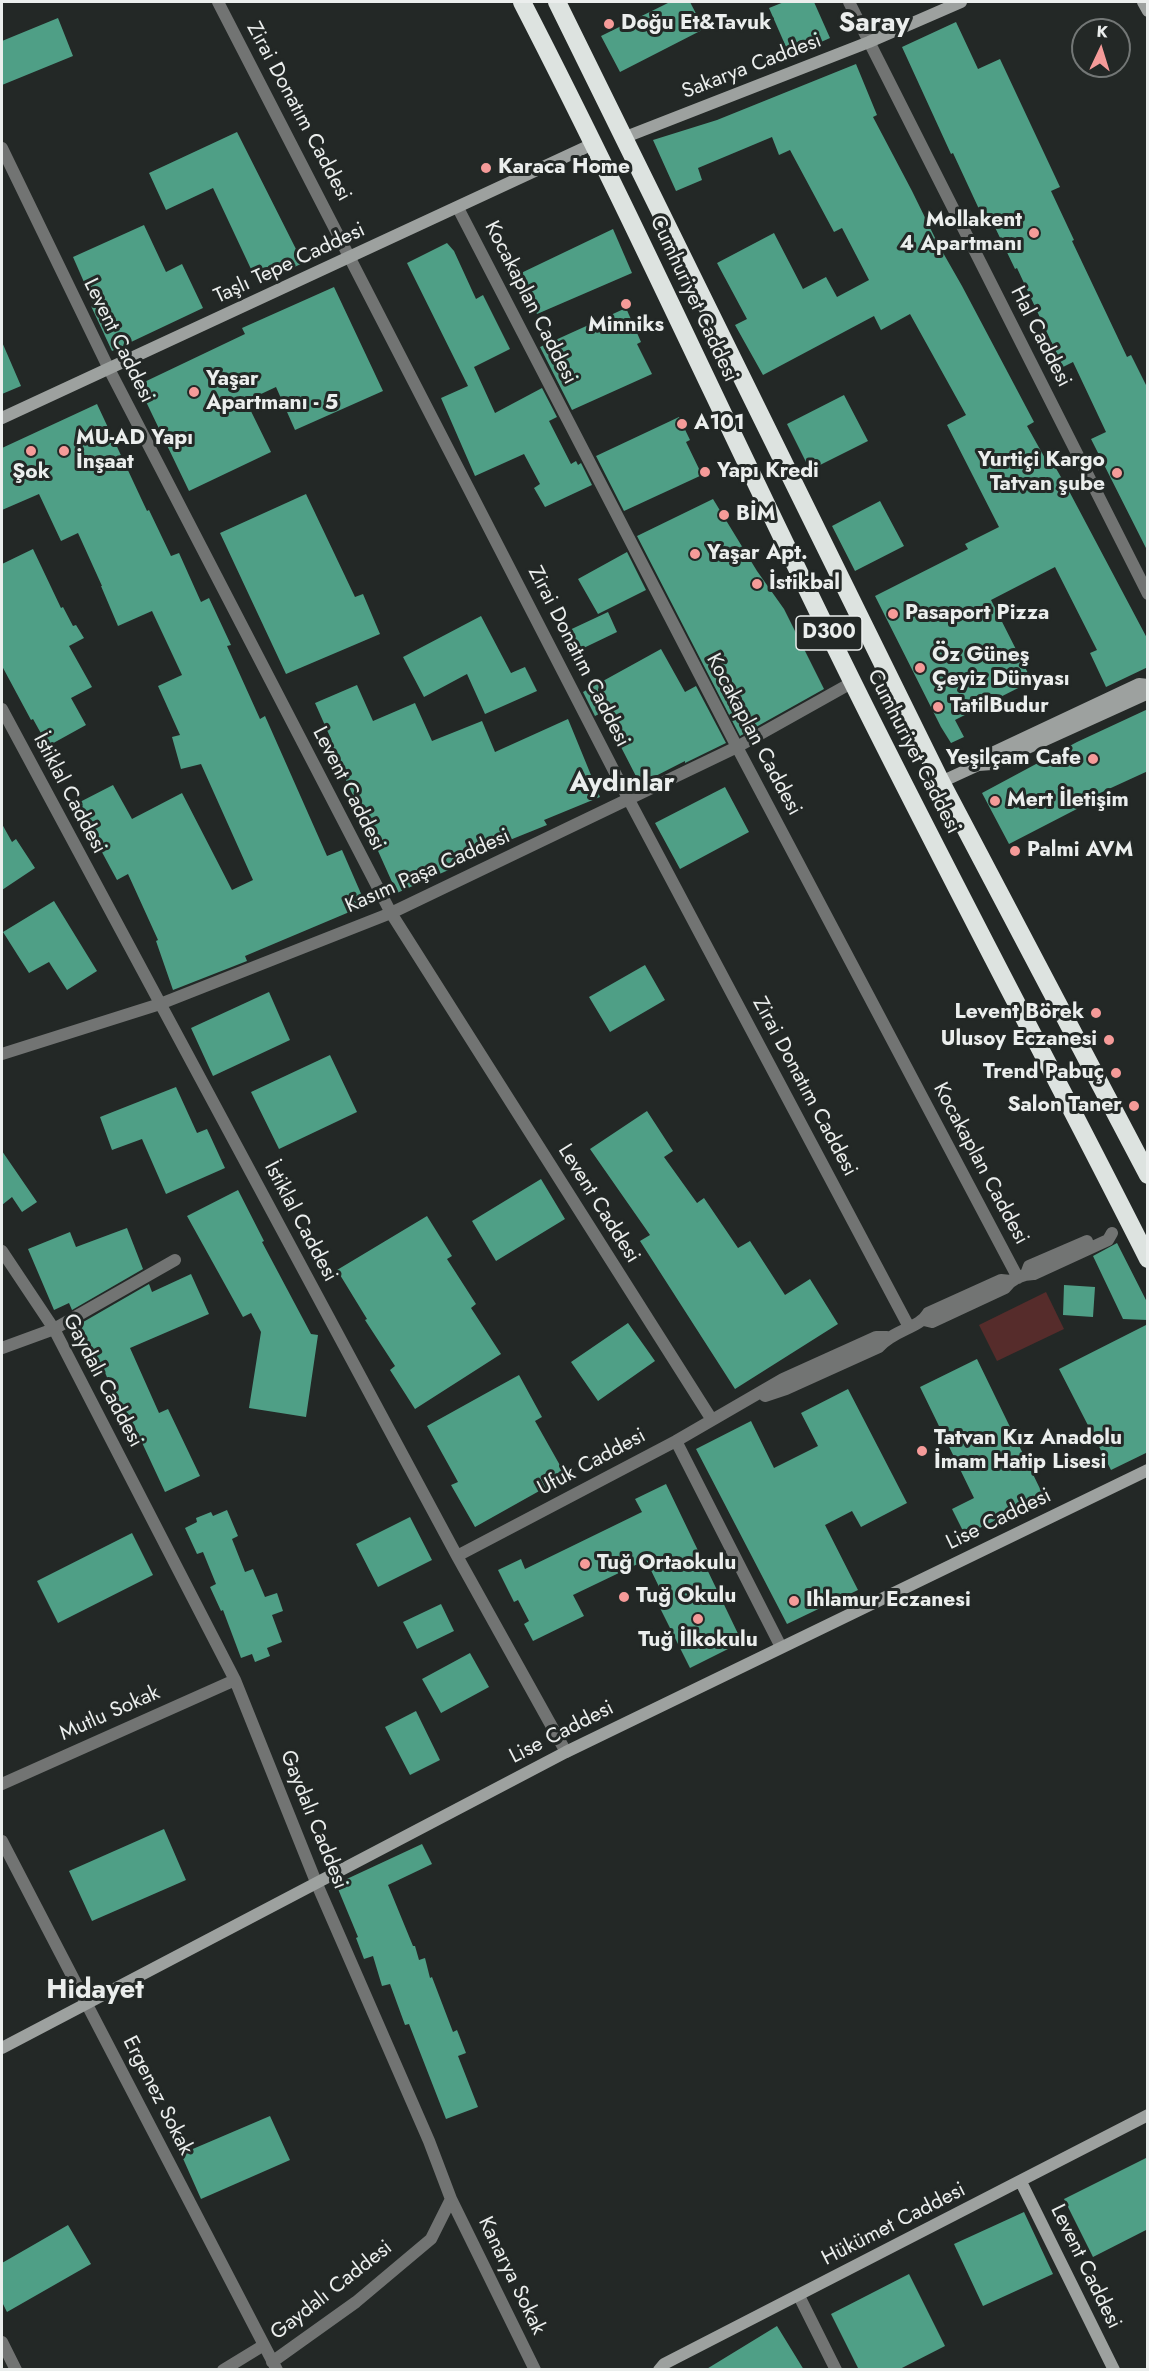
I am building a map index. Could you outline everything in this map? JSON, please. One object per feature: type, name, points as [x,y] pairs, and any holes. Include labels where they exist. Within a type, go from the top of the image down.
[{"type":"highway","name":"Cumhuriyet Caddesi","points":[[522,2],[595,143],[712,394],[853,682],[1148,1259]]},
{"type":"highway","name":"Cumhuriyet Caddesi","points":[[556,2],[941,782],[1148,1175]]},
{"type":"street","name":"Zirai Donatım Caddesi","points":[[218,2],[629,800],[909,1327]]},
{"type":"street","name":"Hal Caddesi","points":[[849,2],[1148,594]]},
{"type":"street","name":"Sakarya Caddesi","points":[[623,138],[869,42],[961,2]]},
{"type":"street","points":[[1143,2],[1148,11]]},
{"type":"street","name":"Taşlı Tepe Caddesi","points":[[2,418],[595,143]]},
{"type":"street","name":"Levent Caddesi","points":[[2,148],[109,369],[391,913],[712,1420]]},
{"type":"street","name":"Kocakaplan Caddesi","points":[[458,208],[737,747],[1018,1277]]},
{"type":"street","name":"Kasım Paşa Caddesi","points":[[2,1054],[160,1004],[391,913],[737,747],[853,682]]},
{"type":"street","points":[[941,782],[978,765],[988,755],[1139,684],[1148,685]]},
{"type":"street","points":[[978,765],[992,764],[1144,694],[1148,690]]},
{"type":"street","name":"İstiklal Caddesi","points":[[2,709],[457,1556],[566,1752]]},
{"type":"street","name":"Ufuk Caddesi","points":[[457,1556],[676,1441],[792,1375],[876,1337],[888,1337],[924,1320],[928,1313],[991,1284],[1034,1274],[1108,1240],[1112,1233],[1130,1224]]},
{"type":"street","name":"Gaydalı Caddesi","points":[[2,1251],[54,1329],[235,1680],[316,1882],[429,2141],[451,2199],[431,2239],[356,2302],[274,2366]]},
{"type":"street","points":[[2,1348],[54,1329],[175,1260]]},
{"type":"street","points":[[676,1441],[781,1647]]},
{"type":"street","name":"Lise Caddesi","points":[[2,2048],[566,1752],[1148,1470]]},
{"type":"street","name":"Mutlu Sokak","points":[[2,1784],[235,1680]]},
{"type":"street","name":"Ergenez Sokak","points":[[2,1841],[274,2366]]},
{"type":"street","name":"Hükümet Caddesi","points":[[658,2370],[664,2364],[1148,2115]]},
{"type":"street","name":"Levent Caddesi","points":[[1021,2182],[1114,2370]]},
{"type":"street","name":"Kanarya Sokak","points":[[451,2199],[535,2370]]},
{"type":"street","points":[[799,2296],[836,2370]]},
{"type":"street","points":[[2,2342],[16,2370]]},
{"type":"street","name":"Gaydalı Caddesi","points":[[223,2370],[264,2345]]},
{"type":"shaded area","points":[[1046,1292],[1064,1329],[997,1361],[979,1325]]},
{"type":"building","points":[[670,2],[690,2],[704,29],[620,72],[601,36]]},
{"type":"building","points":[[784,2],[814,2],[830,38],[790,56],[769,8]]},
{"type":"building","points":[[58,18],[73,56],[2,85],[2,41]]},
{"type":"building","points":[[956,22],[978,69],[1000,59],[1060,187],[1051,191],[1074,240],[1072,241],[1127,357],[1131,355],[1148,389],[1148,552],[1091,439],[1106,432],[1073,362],[1063,367],[1017,268],[1015,269],[991,219],[985,222],[902,47]]},
{"type":"building","points":[[856,64],[877,115],[873,117],[938,244],[1034,422],[1027,426],[1046,460],[1050,458],[1069,491],[1148,640],[1148,667],[1106,687],[1090,653],[1097,650],[1055,567],[991,600],[1032,681],[955,720],[964,737],[951,743],[875,596],[968,549],[965,544],[999,527],[947,425],[966,415],[910,314],[881,330],[874,316],[763,375],[735,325],[747,319],[717,263],[774,233],[803,289],[826,277],[837,297],[869,280],[842,228],[834,232],[790,150],[779,155],[772,137],[698,168],[702,180],[676,191],[653,140],[717,120]]},
{"type":"building","points":[[237,132],[303,263],[258,284],[213,188],[166,210],[149,173]]},
{"type":"building","points":[[144,225],[166,272],[182,264],[203,308],[112,351],[91,306],[94,305],[73,257]]},
{"type":"building","points":[[613,229],[632,273],[537,314],[519,274]]},
{"type":"building","points":[[447,243],[454,251],[476,299],[483,295],[510,349],[474,367],[495,413],[542,388],[557,417],[549,421],[571,464],[576,461],[578,465],[581,463],[592,485],[545,507],[534,488],[540,484],[524,454],[475,476],[441,398],[468,386],[407,263]]},
{"type":"building","points":[[334,287],[383,391],[295,430],[276,387],[246,401],[271,452],[189,491],[138,385],[245,334],[242,328]]},
{"type":"building","points":[[626,308],[641,342],[637,344],[652,374],[572,410],[540,347]]},
{"type":"building","points":[[2,342],[21,386],[2,394]]},
{"type":"building","points":[[844,395],[868,441],[810,470],[787,424]]},
{"type":"building","points":[[97,404],[147,511],[149,510],[171,556],[179,553],[201,602],[209,598],[231,645],[227,646],[260,719],[265,716],[327,856],[342,850],[366,905],[245,956],[247,961],[173,990],[156,941],[158,940],[128,874],[117,880],[76,804],[113,785],[132,819],[182,793],[232,890],[253,880],[201,764],[181,769],[172,737],[180,735],[158,686],[182,675],[152,611],[118,626],[78,533],[61,541],[39,494],[2,510],[2,448]]},
{"type":"building","points":[[679,417],[690,440],[686,442],[702,475],[624,511],[596,456]]},
{"type":"building","points":[[306,494],[355,597],[363,594],[380,634],[286,674],[220,533]]},
{"type":"building","points":[[713,499],[757,571],[784,609],[824,689],[740,736],[637,536]]},
{"type":"building","points":[[880,501],[904,546],[855,571],[832,526]]},
{"type":"building","points":[[33,549],[61,608],[63,607],[73,626],[76,625],[84,638],[69,646],[92,687],[71,698],[86,725],[48,746],[2,666],[2,564]]},
{"type":"building","points":[[627,552],[646,590],[598,614],[578,579]]},
{"type":"building","points":[[608,612],[617,632],[569,655],[561,634]]},
{"type":"building","points":[[481,616],[511,673],[525,667],[537,691],[485,714],[467,674],[424,697],[403,657]]},
{"type":"building","points":[[661,649],[685,692],[696,686],[726,743],[640,784],[603,712],[595,716],[583,692]]},
{"type":"building","points":[[357,685],[373,721],[415,703],[432,741],[482,721],[495,752],[568,719],[600,797],[544,820],[547,825],[490,848],[491,851],[397,893],[328,740],[331,739],[315,703]]},
{"type":"building","points":[[1148,709],[1148,771],[1100,793],[1102,796],[1009,844],[982,793],[1077,742]]},
{"type":"building","points":[[725,787],[749,832],[680,869],[655,823]]},
{"type":"building","points":[[2,824],[12,842],[16,839],[35,868],[2,890]]},
{"type":"building","points":[[54,901],[97,971],[67,990],[49,962],[29,973],[3,932]]},
{"type":"building","points":[[645,965],[665,1000],[610,1032],[589,997]]},
{"type":"building","points":[[269,992],[290,1040],[213,1076],[191,1028]]},
{"type":"building","points":[[330,1055],[357,1112],[279,1149],[251,1092]]},
{"type":"building","points":[[176,1087],[197,1133],[207,1129],[225,1168],[166,1194],[142,1139],[112,1150],[100,1117]]},
{"type":"building","points":[[647,1111],[673,1151],[664,1157],[697,1203],[704,1198],[738,1248],[750,1241],[785,1295],[810,1279],[838,1324],[735,1389],[640,1241],[650,1235],[590,1149]]},
{"type":"building","points":[[2,1151],[37,1202],[22,1212],[12,1197],[2,1205]]},
{"type":"building","points":[[541,1179],[565,1219],[496,1261],[472,1221]]},
{"type":"building","points":[[238,1190],[264,1241],[262,1242],[311,1334],[318,1335],[306,1417],[249,1408],[261,1332],[251,1313],[243,1317],[187,1216]]},
{"type":"building","points":[[427,1216],[452,1256],[447,1259],[476,1304],[471,1308],[501,1354],[415,1409],[390,1370],[395,1366],[365,1320],[367,1319],[337,1270]]},
{"type":"building","points":[[127,1228],[143,1269],[72,1310],[69,1303],[54,1310],[28,1249],[70,1232],[76,1247]]},
{"type":"building","points":[[1117,1243],[1148,1304],[1148,1320],[1123,1319],[1093,1256]]},
{"type":"building","points":[[191,1274],[209,1314],[130,1348],[159,1413],[168,1409],[200,1476],[165,1492],[131,1419],[126,1421],[103,1368],[98,1370],[78,1325],[149,1284],[152,1292]]},
{"type":"building","points":[[1064,1285],[1095,1287],[1093,1317],[1063,1315]]},
{"type":"building","points":[[628,1323],[655,1361],[598,1401],[571,1362]]},
{"type":"building","points":[[1148,1324],[1148,1452],[1111,1470],[1059,1369]]},
{"type":"building","name":"Tatvan Kız Anadolu İmam Hatip Lisesi","points":[[977,1359],[1044,1497],[965,1535],[952,1509],[974,1498],[920,1387]]},
{"type":"building","points":[[519,1375],[542,1417],[535,1421],[566,1476],[475,1527],[451,1485],[458,1482],[427,1426]]},
{"type":"building","points":[[848,1389],[907,1503],[861,1527],[852,1511],[825,1525],[858,1590],[787,1624],[696,1449],[751,1421],[774,1468],[818,1446],[801,1413]]},
{"type":"building","name":"Tuğ Ortaokulu","points":[[666,1484],[742,1642],[690,1668],[654,1596],[662,1593],[646,1560],[573,1595],[584,1616],[533,1641],[524,1624],[529,1621],[518,1600],[514,1602],[498,1570],[521,1559],[525,1569],[642,1512],[635,1499]]},
{"type":"building","points":[[227,1510],[238,1536],[232,1539],[245,1572],[253,1569],[265,1597],[277,1593],[283,1611],[272,1615],[282,1642],[267,1648],[270,1656],[255,1662],[252,1654],[241,1658],[223,1610],[221,1611],[210,1587],[216,1584],[203,1552],[197,1554],[185,1528],[197,1522],[196,1518],[211,1512],[213,1516]]},
{"type":"building","points":[[410,1517],[432,1560],[378,1587],[356,1544]]},
{"type":"building","points":[[132,1533],[153,1575],[58,1623],[37,1581]]},
{"type":"building","points":[[441,1604],[454,1631],[417,1649],[403,1622]]},
{"type":"building","points":[[470,1653],[489,1687],[441,1713],[422,1679]]},
{"type":"building","points":[[416,1711],[440,1760],[410,1775],[385,1727]]},
{"type":"building","points":[[164,1829],[186,1880],[92,1921],[69,1871]]},
{"type":"building","points":[[422,1844],[432,1864],[388,1885],[419,1960],[425,1958],[430,1978],[432,1977],[453,2032],[457,2030],[466,2053],[458,2056],[478,2107],[446,2119],[409,2024],[405,2025],[390,1984],[382,1986],[373,1956],[364,1959],[356,1938],[358,1937],[336,1884]]},
{"type":"building","points":[[270,2116],[290,2160],[201,2199],[181,2154]]},
{"type":"building","points":[[1148,2157],[1148,2229],[1093,2257],[1064,2199]]},
{"type":"building","points":[[1024,2212],[1053,2274],[983,2306],[954,2244]]},
{"type":"building","points":[[68,2225],[91,2264],[7,2312],[2,2302],[2,2263]]},
{"type":"building","points":[[909,2274],[945,2346],[898,2370],[859,2370],[831,2314]]},
{"type":"building","points":[[777,2326],[804,2370],[705,2370]]},
{"type":"place","name":"Doğu Et&Tavuk","points":[[609,24]]},
{"type":"place","name":"Karaca Home","points":[[486,168]]},
{"type":"place","name":"Mollakent 4 Apartmanı","points":[[1034,233]]},
{"type":"place","name":"Minniks","points":[[626,304]]},
{"type":"place","name":"Yaşar Apartmanı - 5","points":[[194,392]]},
{"type":"place","name":"A101","points":[[682,424]]},
{"type":"place","name":"Şok","points":[[31,451]]},
{"type":"place","name":"MU-AD Yapı İnşaat","points":[[64,451]]},
{"type":"place","name":"Yapı Kredi","points":[[705,472]]},
{"type":"place","name":"Yurtiçi Kargo Tatvan şube","points":[[1117,473]]},
{"type":"place","name":"BİM","points":[[724,515]]},
{"type":"place","name":"Yaşar Apt.","points":[[695,554]]},
{"type":"place","name":"İstikbal","points":[[757,584]]},
{"type":"place","name":"Pasaport Pizza","points":[[893,614]]},
{"type":"place","name":"Öz Güneş Çeyiz Dünyası","points":[[920,668]]},
{"type":"place","name":"TatilBudur","points":[[938,707]]},
{"type":"place","name":"Yeşilçam Cafe","points":[[1093,759]]},
{"type":"place","name":"Mert İletişim","points":[[995,801]]},
{"type":"place","name":"Palmi AVM","points":[[1015,851]]},
{"type":"place","name":"Levent Börek","points":[[1096,1013]]},
{"type":"place","name":"Ulusoy Eczanesi","points":[[1109,1040]]},
{"type":"place","name":"Trend Pabuç","points":[[1116,1073]]},
{"type":"place","name":"Salon Taner","points":[[1134,1106]]},
{"type":"place","name":"Tatvan Kız Anadolu İmam Hatip Lisesi","points":[[922,1451]]},
{"type":"place","name":"Tuğ Ortaokulu","points":[[585,1564]]},
{"type":"place","name":"Tuğ Okulu","points":[[624,1597]]},
{"type":"place","name":"Ihlamur Eczanesi","points":[[794,1601]]},
{"type":"place","name":"Tuğ İlkokulu","points":[[698,1619]]},
{"type":"district","name":"Saray","points":[[874,24]]},
{"type":"district","name":"Aydınlar","points":[[622,784]]},
{"type":"district","name":"Hidayet","points":[[95,1991]]}]
